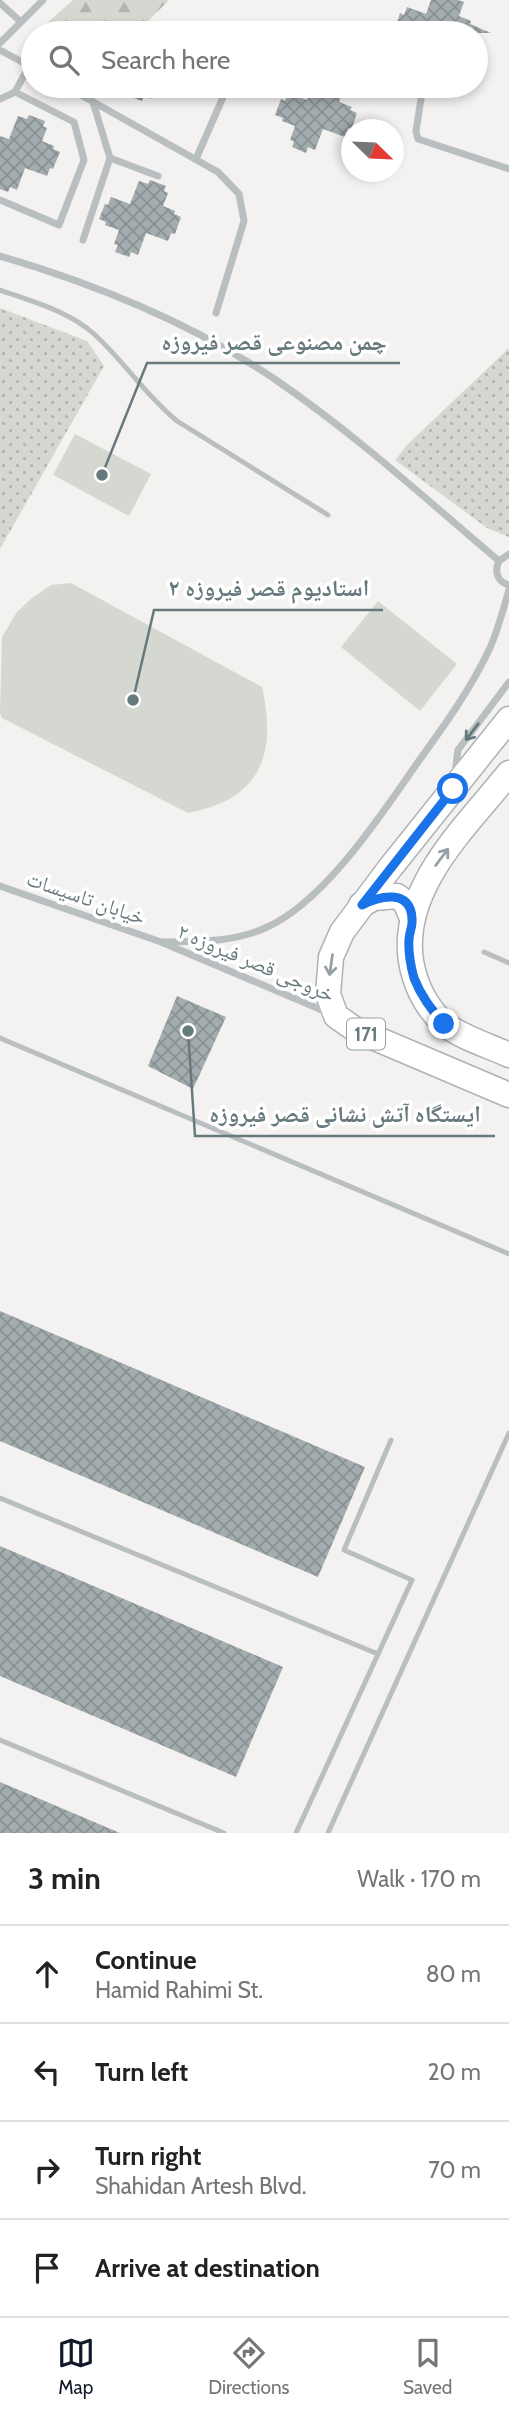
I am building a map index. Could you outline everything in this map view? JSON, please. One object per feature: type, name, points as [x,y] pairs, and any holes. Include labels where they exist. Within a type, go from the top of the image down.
[{"type":"main road","points":[[362,905],[509,719]]},
{"type":"main road","points":[[509,774],[426,881],[412,918],[408,943],[414,976],[425,1001],[444,1024],[509,1055]]},
{"type":"main road","points":[[362,905],[374,898],[397,896],[405,902],[412,918]]},
{"type":"main road","name":"171","points":[[362,905],[342,932],[331,957],[328,994],[336,1016],[356,1030],[509,1096]]},
{"type":"main road","points":[[459,1074],[469,1071],[477,1064],[479,1055],[467,1036]]},
{"type":"street","points":[[22,21],[43,0]]},
{"type":"street","points":[[0,4],[21,22],[0,43]]},
{"type":"street","points":[[0,50],[21,62]]},
{"type":"street","points":[[0,99],[15,92],[21,83]]},
{"type":"street","points":[[15,92],[21,95]]},
{"type":"street","points":[[0,200],[59,225],[84,160],[74,122],[27,98]]},
{"type":"street","points":[[86,98],[218,172],[239,194],[244,221],[216,313]]},
{"type":"street","points":[[196,159],[223,98]]},
{"type":"street","points":[[421,98],[416,131],[418,139],[509,169]]},
{"type":"street","points":[[83,240],[110,158],[93,102]]},
{"type":"street","points":[[110,158],[158,176]]},
{"type":"street","points":[[0,256],[55,272],[120,297],[211,341],[275,379],[329,418],[499,561]]},
{"type":"street","points":[[161,942],[233,940],[267,928],[303,906],[334,874],[393,798],[460,702],[489,649],[509,587],[500,581],[496,566],[509,554]]},
{"type":"street","points":[[453,789],[458,750],[509,682]]},
{"type":"street","name":"خیابان تاسیسات","points":[[0,887],[161,942]]},
{"type":"street","name":"خروجی قصر فیروزه ۲","points":[[161,942],[336,1016]]},
{"type":"lane","points":[[0,290],[41,304],[92,331],[156,404],[177,421],[328,515]]},
{"type":"lane","points":[[484,952],[509,964]]},
{"type":"lane","points":[[0,1038],[509,1254]]},
{"type":"lane","points":[[328,1833],[509,1433]]},
{"type":"lane","points":[[296,1833],[412,1580],[344,1550],[391,1440]]},
{"type":"lane","points":[[0,1498],[378,1654]]},
{"type":"lane","points":[[0,1740],[224,1833]]},
{"type":"green space","points":[[73,0],[169,0],[148,21],[49,21]]},
{"type":"green space","points":[[0,308],[87,341],[104,366],[0,549]]},
{"type":"green space","points":[[509,348],[509,537],[487,528],[395,460],[408,444]]},
{"type":"green space","points":[[75,434],[151,474],[129,516],[53,475]]},
{"type":"green space","points":[[71,583],[262,687],[267,733],[264,753],[258,770],[247,785],[232,797],[188,813],[2,718],[2,637],[17,612],[32,598],[51,585]]},
{"type":"green space","points":[[378,601],[457,664],[420,711],[341,647]]},
{"type":"building","points":[[431,0],[458,0],[464,2],[459,16],[471,21],[398,21],[400,13],[404,15],[407,7],[426,14]]},
{"type":"building","points":[[286,98],[340,98],[339,102],[352,107],[350,110],[357,113],[355,119],[341,119],[341,136],[323,129],[315,150],[308,147],[306,153],[292,147],[294,141],[290,140],[295,126],[275,115],[281,99],[285,101]]},
{"type":"building","points":[[29,115],[45,121],[43,126],[47,128],[42,141],[60,152],[47,176],[25,168],[17,190],[10,187],[8,192],[0,189],[0,136],[9,139],[18,116],[27,119]]},
{"type":"building","points":[[150,180],[166,186],[164,191],[168,193],[163,206],[181,217],[175,234],[171,233],[168,241],[146,233],[138,255],[131,252],[129,257],[115,252],[118,245],[114,244],[119,230],[105,225],[106,222],[99,219],[105,204],[108,205],[111,197],[130,204],[139,181],[148,184]]},
{"type":"building","points":[[177,996],[226,1017],[193,1089],[148,1066]]},
{"type":"building","points":[[0,1311],[365,1467],[318,1577],[0,1441]]},
{"type":"building","points":[[0,1546],[283,1667],[236,1777],[0,1676]]},
{"type":"building","points":[[0,1782],[120,1833],[0,1833]]},
{"type":"place","name":"چمن مصنوعی قصر فیروزه","points":[[102,475]]},
{"type":"place","name":"استادیوم قصر فیروزه ۲","points":[[133,700]]},
{"type":"place","name":"ایستگاه آتش نشانی قصر فیروزه","points":[[188,1031]]},
{"type":"route","points":[[444,1024],[425,1001],[414,976],[408,943],[412,918],[405,902],[397,896],[385,896],[374,898],[362,905],[453,789]]}]
